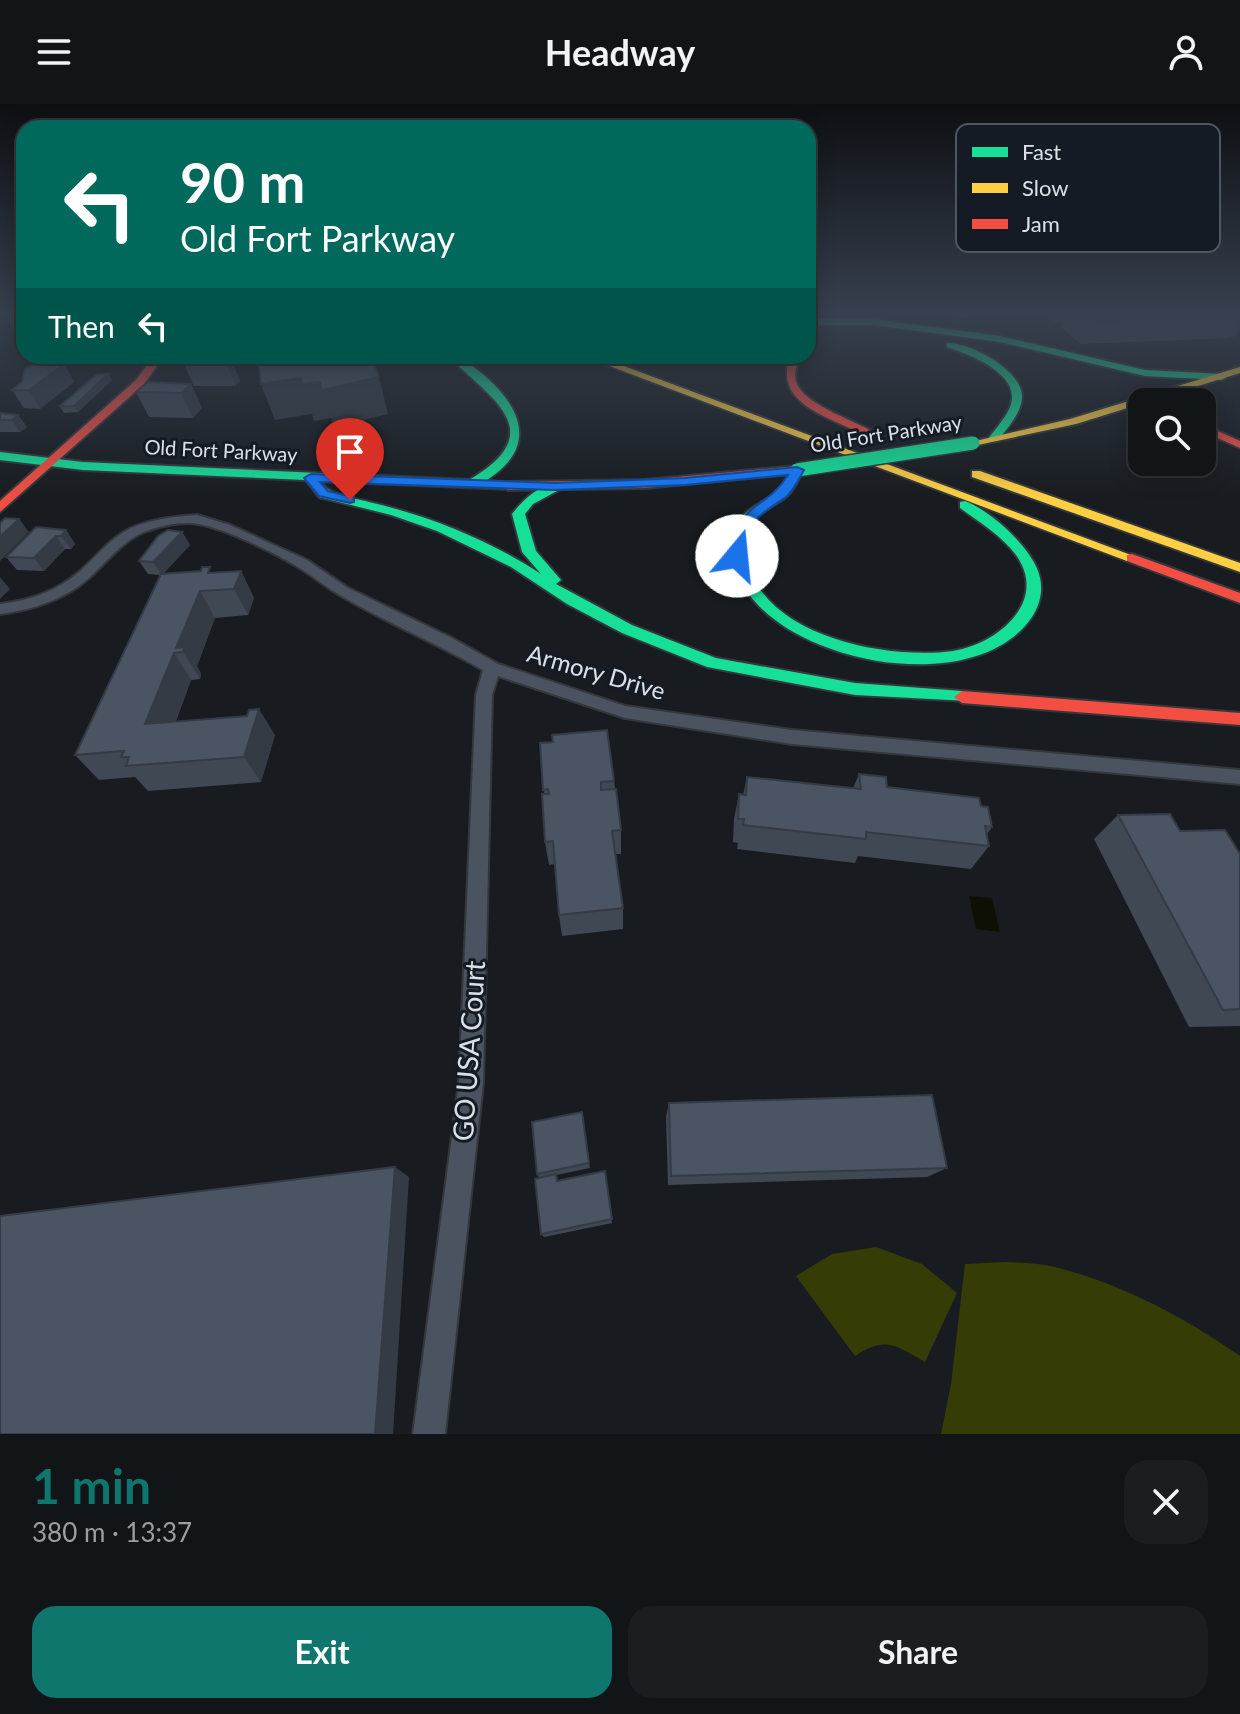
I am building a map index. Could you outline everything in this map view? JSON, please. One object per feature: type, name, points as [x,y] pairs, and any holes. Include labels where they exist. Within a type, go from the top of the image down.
[{"type":"main road","points":[[0,508],[147,373]]},
{"type":"main road","points":[[470,485],[501,464],[512,442],[514,422],[504,397],[474,373]]},
{"type":"main road","points":[[635,373],[1240,598]]},
{"type":"main road","points":[[787,373],[794,392],[824,411],[859,425],[874,437]]},
{"type":"main road","points":[[994,439],[1017,403],[1018,393],[1004,373]]},
{"type":"main road","points":[[1118,373],[1135,379],[1144,388]]},
{"type":"main road","points":[[1151,373],[1231,374]]},
{"type":"main road","name":"Old Fort Parkway","points":[[1200,388],[1231,374]]},
{"type":"main road","name":"Old Fort Parkway","points":[[0,456],[50,463],[311,478],[555,487],[685,481],[797,470],[994,439],[1072,422],[1128,405]]},
{"type":"main road","points":[[789,407],[1240,568]]},
{"type":"main road","points":[[1216,434],[1240,445]]},
{"type":"main road","name":"Old Fort Parkway","points":[[0,471],[15,472],[50,463]]},
{"type":"main road","points":[[797,470],[783,493],[767,500],[748,518],[739,534],[737,556],[745,579],[760,601],[818,641],[898,659],[926,660],[962,655],[995,644],[1019,628],[1032,607],[1036,586],[1028,563],[1008,538],[940,485]]},
{"type":"main road","points":[[311,478],[323,494],[396,512],[442,528],[516,564],[572,601],[627,629],[713,663],[855,689],[1240,719]]},
{"type":"main road","points":[[555,487],[532,498],[518,514],[529,552],[558,584],[627,629]]},
{"type":"street","name":"Armory Drive","points":[[0,609],[25,606],[59,592],[83,576],[111,547],[140,529],[176,520],[197,519],[225,528],[302,563],[343,591],[492,668],[625,712],[769,735],[1240,777]]},
{"type":"street","name":"GO USA Court","points":[[429,1434],[471,1083],[484,695],[492,668]]},
{"type":"green space","points":[[876,1247],[922,1264],[957,1293],[925,1362],[890,1345],[875,1346],[855,1356],[796,1276],[832,1254]]},
{"type":"green space","points":[[1005,1262],[1049,1266],[1128,1292],[1175,1315],[1240,1356],[1240,1434],[941,1434],[951,1384],[965,1264]]},
{"type":"shaded area","points":[[969,896],[992,898],[1000,932],[976,929]]},
{"type":"building","points":[[24,373],[52,373],[29,390],[12,390],[22,382]]},
{"type":"building","points":[[260,373],[378,373],[379,377],[322,390],[320,382],[302,384],[301,378],[261,384]]},
{"type":"building","points":[[97,374],[108,374],[74,406],[60,406]]},
{"type":"building","points":[[148,382],[191,384],[181,393],[136,392]]},
{"type":"building","points":[[0,413],[18,415],[12,420],[0,420]]},
{"type":"building","points":[[5,518],[19,519],[0,537],[0,523]]},
{"type":"building","points":[[36,527],[66,530],[34,558],[6,557]]},
{"type":"building","points":[[168,530],[182,532],[153,562],[139,561],[158,536]]},
{"type":"building","points":[[202,567],[210,567],[208,573],[241,571],[234,589],[200,591],[176,648],[184,647],[183,652],[174,653],[145,724],[247,716],[249,710],[259,709],[244,757],[126,766],[129,757],[121,757],[124,751],[75,755],[161,574],[201,571]]},
{"type":"building","points":[[607,730],[614,781],[601,782],[601,790],[616,789],[621,830],[612,831],[623,908],[559,915],[553,841],[545,842],[542,794],[549,794],[548,789],[543,790],[540,743],[553,742],[552,735]]},
{"type":"building","points":[[859,774],[886,777],[887,787],[979,798],[981,806],[988,807],[992,827],[985,826],[989,846],[866,832],[866,839],[743,825],[744,819],[738,819],[739,794],[746,795],[747,777],[861,789]]},
{"type":"building","points":[[1170,814],[1180,831],[1225,830],[1240,854],[1240,1009],[1223,1010],[1118,815]]},
{"type":"building","points":[[932,1095],[947,1168],[671,1176],[669,1103]]},
{"type":"building","points":[[582,1112],[589,1163],[537,1174],[532,1122]]},
{"type":"building","points":[[395,1167],[375,1434],[0,1434],[0,1216]]},
{"type":"building","points":[[605,1171],[612,1219],[541,1234],[535,1179],[556,1174],[557,1181]]},
{"type":"traffic: fast","points":[[470,485],[501,464],[512,447],[515,431],[512,416],[504,402],[474,373]]},
{"type":"traffic: fast","points":[[994,439],[1017,402],[1017,391],[1005,373]]},
{"type":"traffic: fast","points":[[1146,373],[1222,377]]},
{"type":"traffic: fast","points":[[797,470],[973,443]]},
{"type":"traffic: fast","points":[[0,456],[83,466],[508,486]]},
{"type":"traffic: fast","points":[[797,470],[785,491],[751,515],[741,528],[742,570],[758,598],[783,621],[816,638],[852,650],[890,657],[925,659],[955,656],[990,644],[1025,617],[1034,594],[1033,578],[1027,562],[1007,537],[965,505]]},
{"type":"traffic: fast","points":[[311,478],[323,494],[396,512],[442,528],[516,564],[572,601],[627,629],[713,663],[855,689],[962,697]]},
{"type":"traffic: fast","points":[[554,580],[529,552],[518,514],[529,501],[555,487]]},
{"type":"traffic: slow","points":[[634,373],[1132,558]]},
{"type":"traffic: slow","points":[[973,443],[1072,422],[1230,373]]},
{"type":"traffic: slow","points":[[976,474],[1240,568]]},
{"type":"traffic: jam","points":[[0,508],[147,373]]},
{"type":"traffic: jam","points":[[789,373],[792,386],[800,396],[874,437]]},
{"type":"traffic: jam","points":[[1216,434],[1240,445]]},
{"type":"traffic: jam","points":[[508,486],[645,484],[797,470]]},
{"type":"traffic: jam","points":[[1132,558],[1240,598]]},
{"type":"traffic: jam","points":[[962,697],[1240,719]]},
{"type":"route","points":[[350,500],[323,494],[311,478],[555,487],[685,481],[797,470],[783,493],[767,500],[748,518],[739,534],[737,556]]}]
